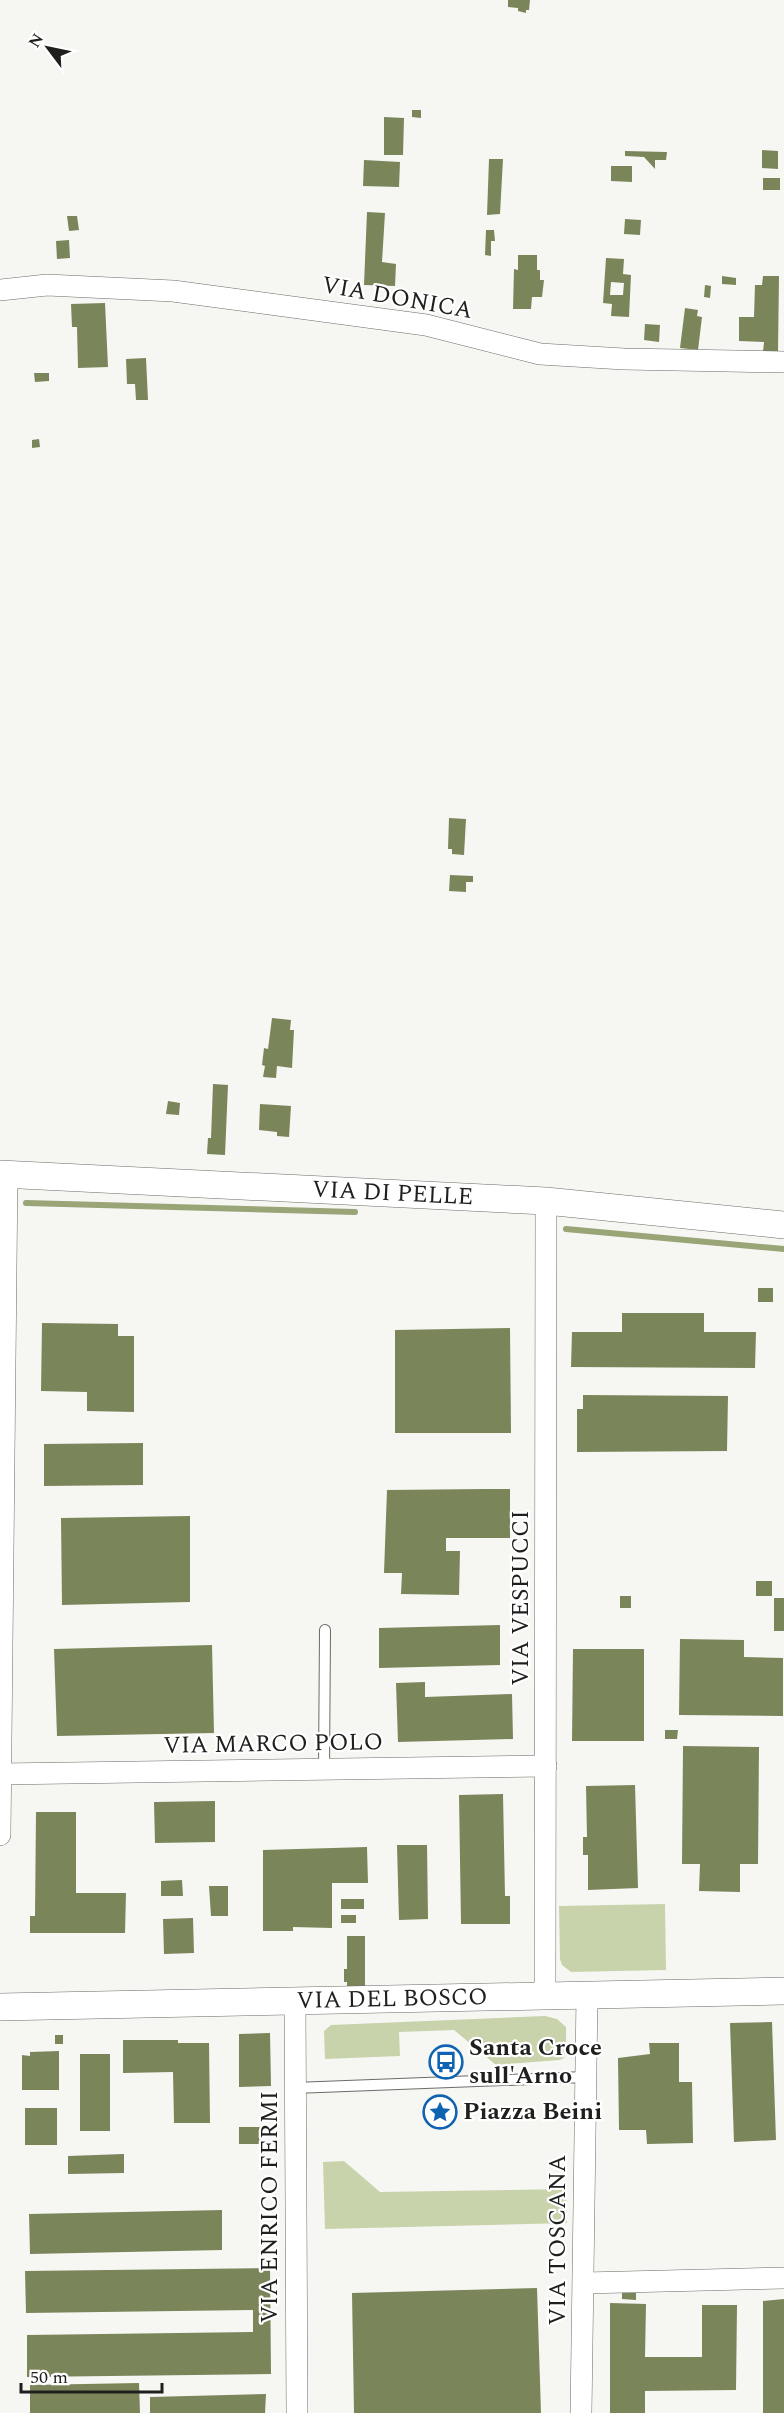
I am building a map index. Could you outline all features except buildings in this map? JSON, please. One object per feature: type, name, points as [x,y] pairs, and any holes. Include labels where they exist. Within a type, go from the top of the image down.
[{"type":"street","name":"VIA DONICA","points":[[0,290],[47,285],[172,291],[426,325],[540,354],[624,359],[784,362]]},
{"type":"street","name":"VIA DI PELLE","points":[[4,1174],[546,1201],[784,1225]]},
{"type":"street","points":[[0,1835],[4,1174]]},
{"type":"street","name":"VIA VESPUCCI","points":[[545,1995],[546,1201]]},
{"type":"street","name":"VIA MARCO POLO","points":[[1,1774],[546,1766]]},
{"type":"street","name":"VIA DEL BOSCO","points":[[0,2007],[784,1991]]},
{"type":"street","name":"VIA TOSCANA","points":[[582,2413],[587,1996]]},
{"type":"street","name":"VIA ENRICO FERMI","points":[[295,2000],[297,2413]]},
{"type":"street","points":[[585,2283],[784,2278]]},
{"type":"lane","points":[[324,1769],[325,1630]]},
{"type":"lane","points":[[294,2088],[585,2077]]},
{"type":"green space","points":[[665,1904],[666,1970],[571,1972],[562,1965],[559,1906]]},
{"type":"green space","points":[[545,2016],[557,2019],[566,2027],[566,2052],[564,2058],[559,2060],[496,2065],[454,2030],[399,2032],[400,2056],[325,2059],[324,2031],[331,2025]]},
{"type":"green space","points":[[344,2161],[380,2192],[566,2189],[567,2223],[325,2229],[323,2162]]},
{"type":"waterway","points":[[26,1203],[355,1212]]},
{"type":"waterway","points":[[566,1229],[784,1249]]},
{"type":"place","name":"Santa Croce sull'Arno","points":[[446,2062]]},
{"type":"place","name":"Piazza Beini","points":[[440,2112]]}]
